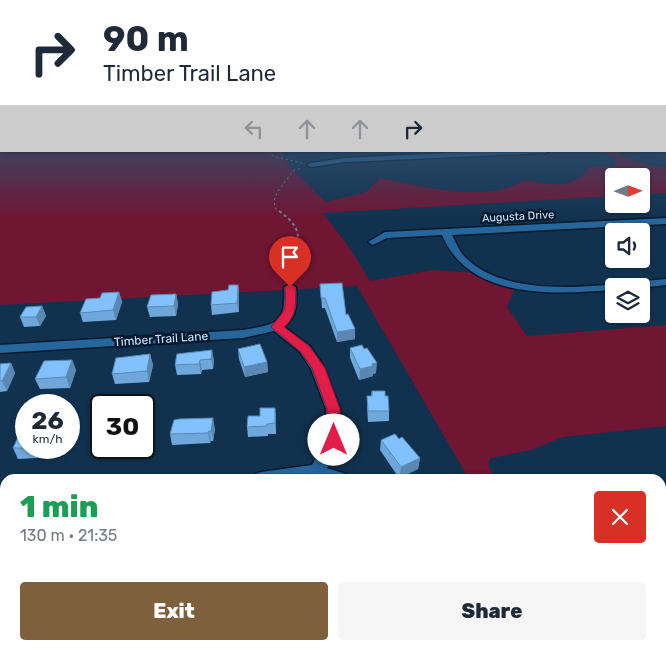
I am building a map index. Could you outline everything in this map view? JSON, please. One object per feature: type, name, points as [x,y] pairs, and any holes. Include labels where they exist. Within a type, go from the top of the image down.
[{"type":"street","points":[[311,165],[369,159]]},
{"type":"street","name":"Augusta Drive","points":[[372,242],[385,234],[666,221]]},
{"type":"street","points":[[446,232],[454,250],[463,262],[499,281],[524,287],[555,290],[666,282]]},
{"type":"street","points":[[290,287],[291,308],[284,321],[276,327],[305,349],[318,368],[334,409],[334,440],[317,471]]},
{"type":"street","name":"Timber Trail Lane","points":[[0,349],[243,334],[276,327]]},
{"type":"street","points":[[296,474],[317,471],[326,474]]},
{"type":"path","points":[[287,159],[311,165]]},
{"type":"path","points":[[290,287],[288,268],[299,241],[296,226],[288,216],[275,208],[274,200],[281,184],[290,179],[294,170],[311,165]]},
{"type":"shaded area","points":[[0,159],[285,159],[292,169],[326,202],[366,192],[380,178],[454,191],[474,192],[492,191],[509,187],[524,180],[552,184],[568,183],[576,180],[591,166],[615,167],[616,159],[632,159],[666,168],[666,193],[650,194],[650,168],[605,168],[605,197],[323,213],[349,247],[370,281],[433,270],[473,273],[514,290],[507,307],[527,336],[666,325],[666,426],[563,437],[531,450],[491,458],[488,463],[492,474],[466,474],[357,286],[0,305]]},
{"type":"building","points":[[342,283],[346,315],[348,314],[355,329],[337,332],[325,298],[321,298],[320,284]]},
{"type":"building","points":[[229,285],[238,285],[237,303],[211,305],[212,292],[228,290]]},
{"type":"building","points":[[119,292],[113,310],[80,313],[86,299],[100,298],[102,293]]},
{"type":"building","points":[[176,294],[174,306],[147,307],[151,295]]},
{"type":"building","points":[[42,306],[36,317],[20,317],[26,307]]},
{"type":"building","points":[[260,344],[267,362],[244,367],[238,349]]},
{"type":"building","points":[[362,345],[364,349],[367,348],[377,363],[360,369],[350,348]]},
{"type":"building","points":[[212,350],[211,359],[200,360],[199,364],[175,365],[177,354]]},
{"type":"building","points":[[150,354],[147,371],[112,374],[116,358]]},
{"type":"building","points":[[72,360],[66,377],[35,379],[44,361]]},
{"type":"building","points":[[11,363],[2,381],[0,381],[0,364]]},
{"type":"building","points":[[372,391],[385,391],[385,396],[388,396],[389,411],[368,411],[367,396],[372,396]]},
{"type":"building","points":[[260,408],[275,408],[275,423],[267,424],[267,426],[247,427],[248,416],[260,416]]},
{"type":"building","points":[[213,418],[211,431],[208,433],[170,434],[174,420]]},
{"type":"building","points":[[395,434],[399,439],[402,437],[420,458],[401,467],[381,440]]},
{"type":"route","points":[[290,287],[291,308],[284,321],[276,327],[305,349],[318,368],[334,409],[334,440]]}]
